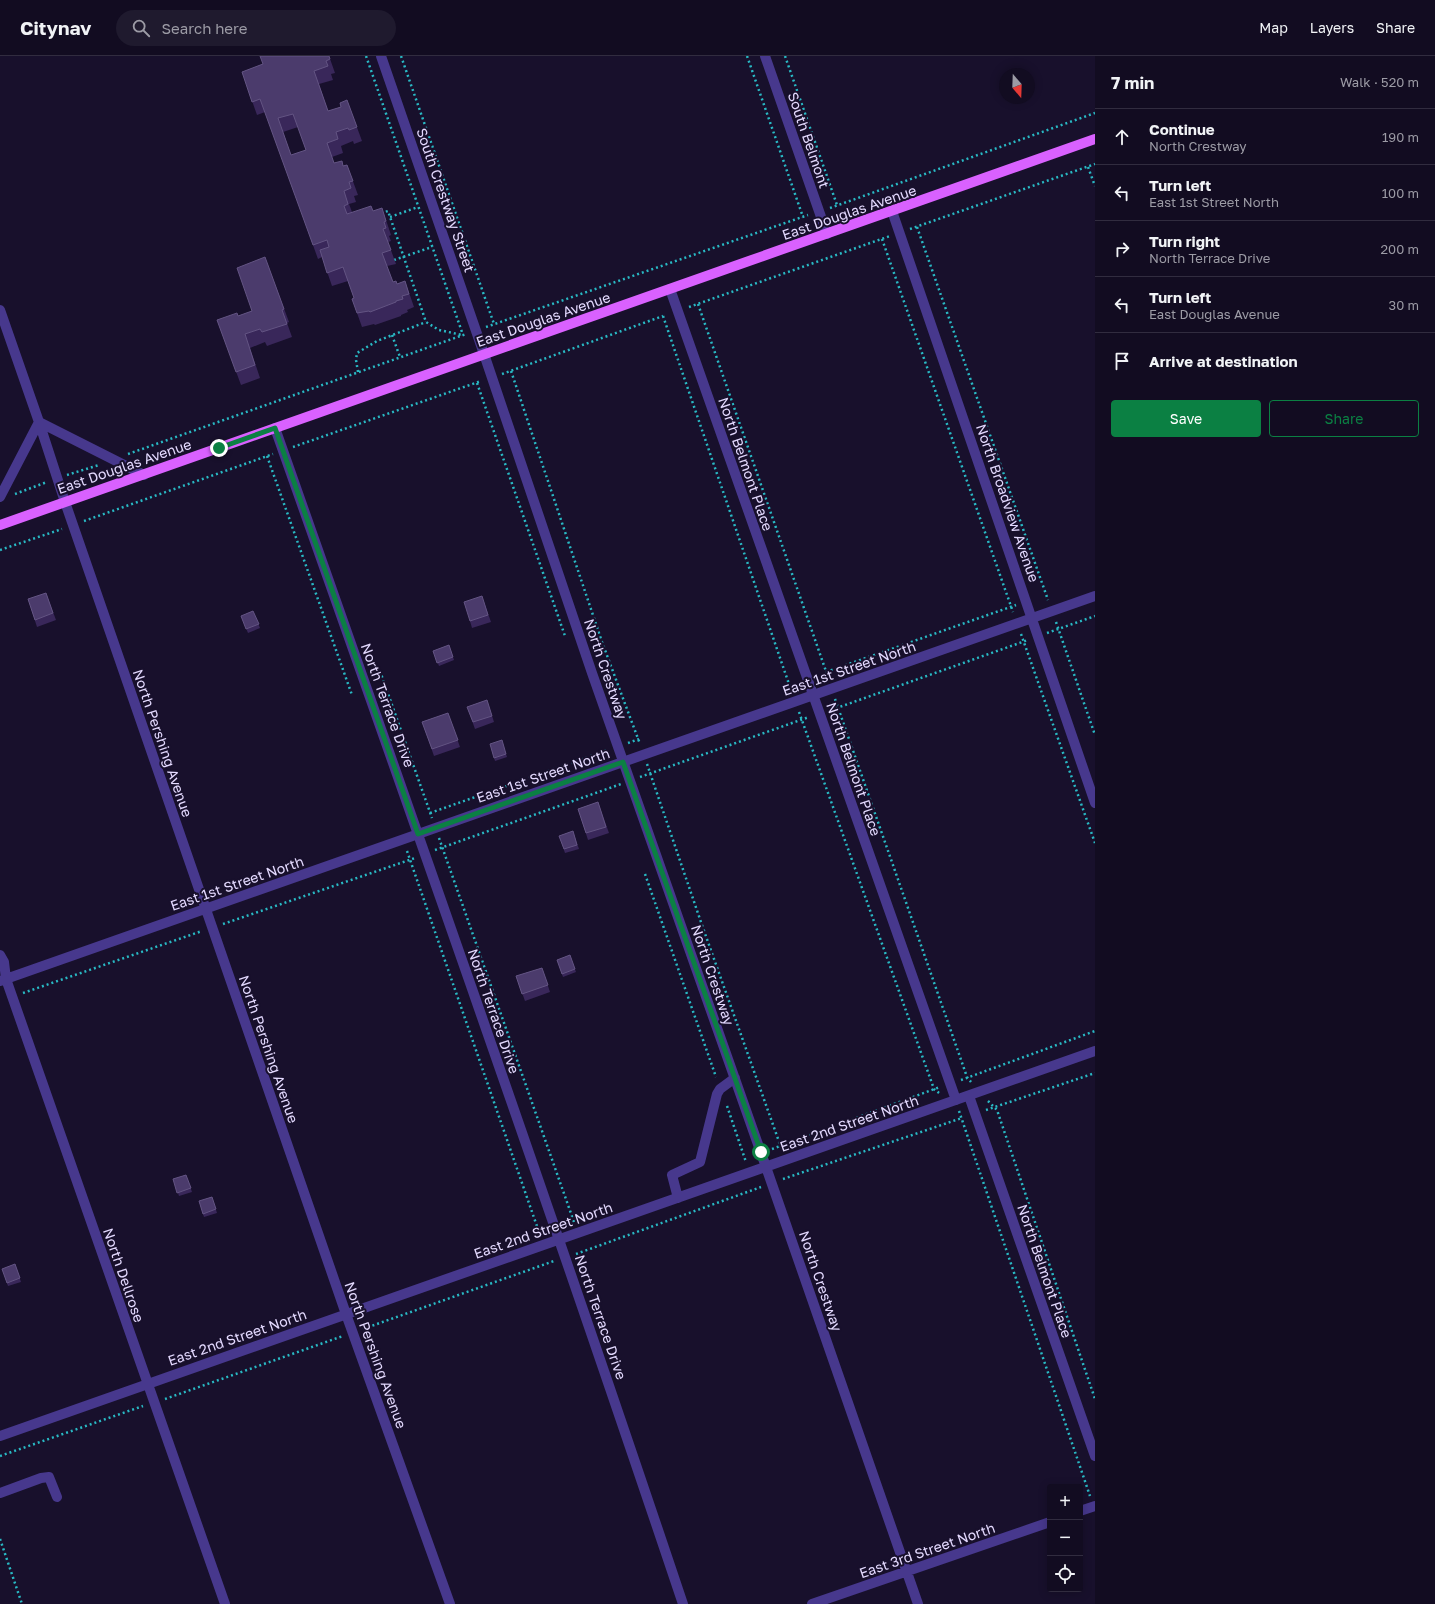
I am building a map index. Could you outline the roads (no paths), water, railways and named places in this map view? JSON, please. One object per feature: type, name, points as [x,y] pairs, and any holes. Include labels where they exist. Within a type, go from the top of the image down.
[{"type":"main road","name":"East Douglas Avenue","points":[[0,524],[144,475],[1095,139]]},
{"type":"street","name":"South Crestway Street","points":[[380,56],[484,354]]},
{"type":"street","name":"South Belmont","points":[[765,56],[827,234]]},
{"type":"street","name":"North Broadview Avenue","points":[[892,211],[1033,618],[1095,803]]},
{"type":"street","name":"North Belmont Place","points":[[670,289],[950,1084],[953,1101]]},
{"type":"street","name":"North Pershing Avenue","points":[[0,310],[39,422],[64,502],[346,1314],[450,1604]]},
{"type":"street","name":"North Crestway","points":[[484,354],[623,762],[772,1183],[918,1604]]},
{"type":"street","points":[[0,497],[39,422],[144,475]]},
{"type":"street","name":"North Terrace Drive","points":[[275,428],[559,1239],[683,1604]]},
{"type":"street","name":"East 1st Street North","points":[[3,980],[1095,596]]},
{"type":"street","name":"North Dellrose","points":[[0,955],[4,962],[3,980],[12,997],[225,1604]]},
{"type":"street","name":"East 2nd Street North","points":[[0,1436],[1095,1051]]},
{"type":"street","points":[[678,1198],[672,1175],[700,1162],[717,1094],[720,1089],[735,1078]]},
{"type":"street","name":"North Belmont Place","points":[[969,1096],[1095,1456]]},
{"type":"street","points":[[0,1493],[41,1478],[49,1477],[57,1497]]},
{"type":"street","points":[[1083,1510],[1094,1506]]},
{"type":"street","name":"East 3rd Street North","points":[[812,1604],[1047,1523]]}]
